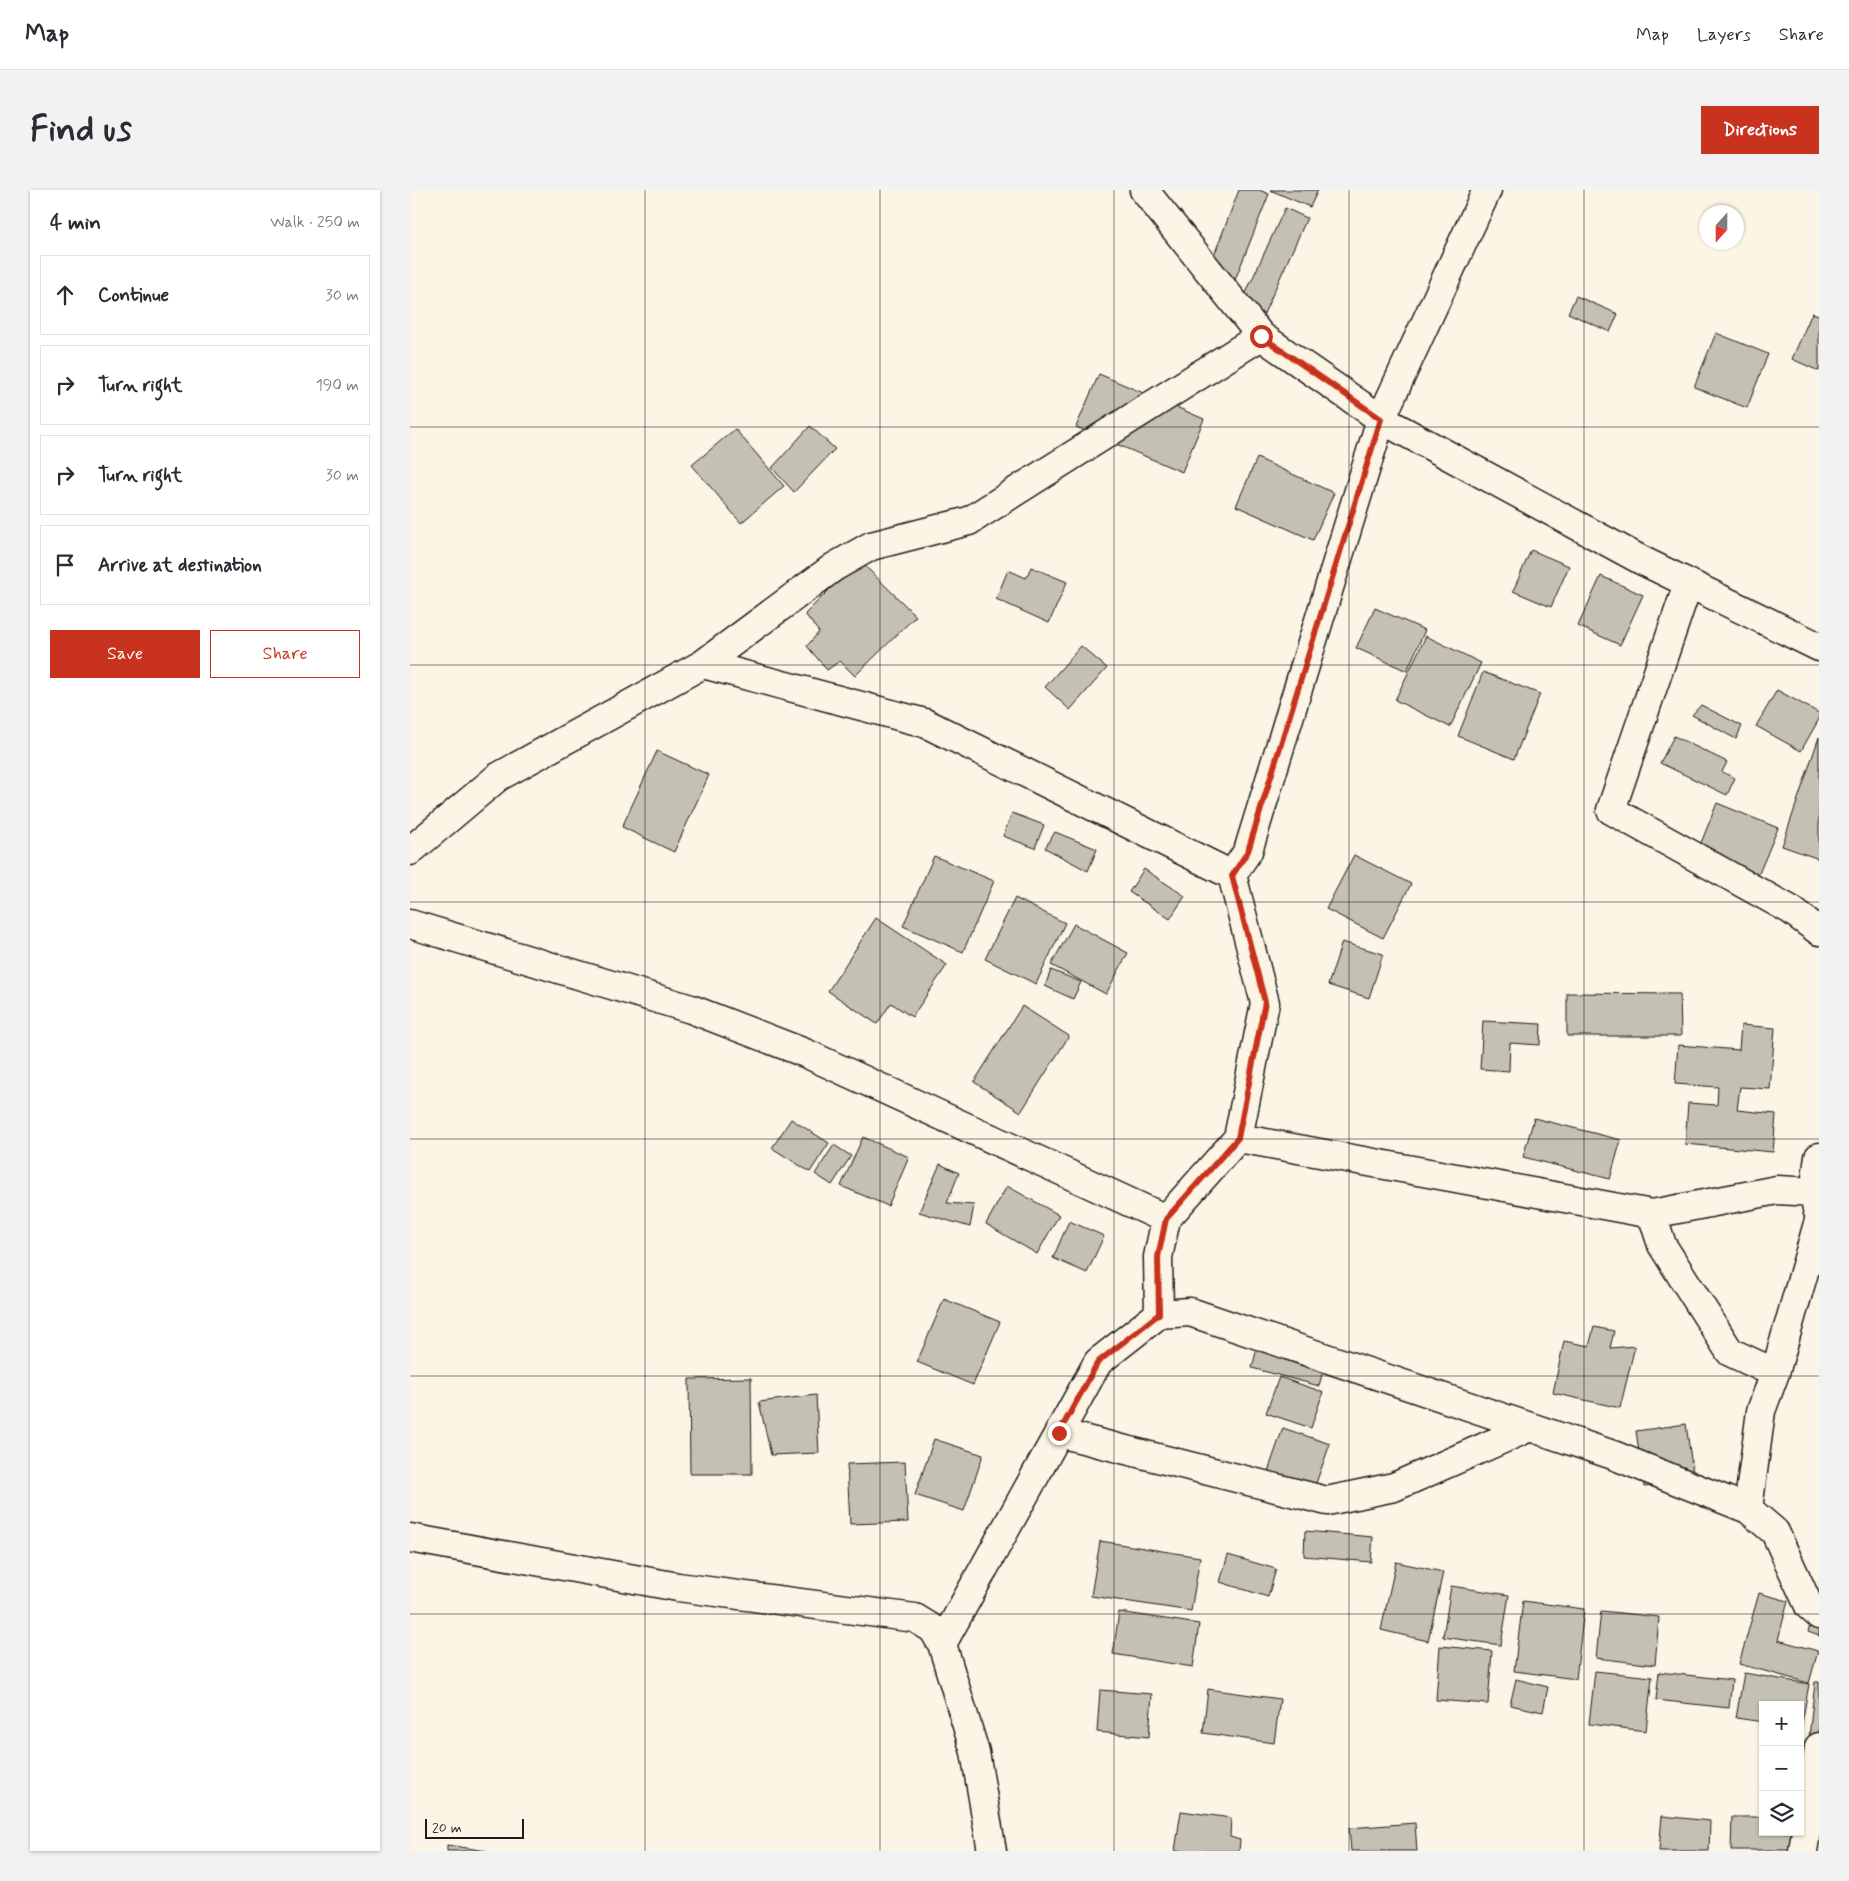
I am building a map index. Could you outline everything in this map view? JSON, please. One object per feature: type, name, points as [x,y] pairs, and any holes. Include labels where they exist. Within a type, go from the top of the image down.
[{"type":"street","points":[[1144,190],[1261,336],[1381,419],[1641,560],[1819,647]]},
{"type":"street","points":[[1159,1314],[1158,1257],[1166,1219],[1238,1138],[1265,1002],[1232,876],[1248,851],[1381,419],[1487,190]]},
{"type":"street","points":[[410,851],[498,777],[703,664],[834,567],[871,546],[969,521],[1261,336]]},
{"type":"street","points":[[1688,584],[1610,810],[1791,910],[1819,931]]},
{"type":"street","points":[[703,664],[925,723],[1232,876]]},
{"type":"street","points":[[410,924],[691,1009],[805,1053],[1166,1219]]},
{"type":"street","points":[[1238,1138],[1652,1214],[1777,1190],[1817,1210]]},
{"type":"street","points":[[1748,1509],[1761,1411],[1775,1373],[1817,1210],[1819,1157]]},
{"type":"street","points":[[1652,1214],[1662,1245],[1730,1352],[1775,1373]]},
{"type":"street","points":[[942,1644],[1098,1362],[1159,1314],[1190,1312],[1613,1455],[1748,1509],[1775,1532],[1809,1606],[1819,1615]]},
{"type":"street","points":[[1059,1433],[1326,1501],[1394,1487],[1530,1428]]},
{"type":"street","points":[[410,1538],[678,1587],[915,1618],[933,1629],[942,1644],[975,1752],[992,1851]]},
{"type":"street","points":[[1804,1851],[1819,1748]]},
{"type":"building","points":[[1239,190],[1259,190],[1269,194],[1229,295],[1203,284]]},
{"type":"building","points":[[1270,190],[1318,190],[1310,207]]},
{"type":"building","points":[[1285,208],[1307,218],[1262,318],[1239,308]]},
{"type":"building","points":[[1576,296],[1618,314],[1610,332],[1568,313]]},
{"type":"building","points":[[1812,313],[1819,315],[1819,371],[1792,359]]},
{"type":"building","points":[[1716,333],[1768,354],[1747,408],[1694,387]]},
{"type":"building","points":[[1099,374],[1204,419],[1182,472],[1076,427]]},
{"type":"building","points":[[810,426],[835,449],[794,492],[772,468]]},
{"type":"building","points":[[735,429],[784,486],[741,523],[692,465]]},
{"type":"building","points":[[1257,458],[1334,493],[1313,540],[1236,506]]},
{"type":"building","points":[[1531,550],[1569,566],[1551,607],[1513,591]]},
{"type":"building","points":[[859,560],[916,616],[855,676],[840,661],[827,670],[807,646],[819,632],[805,614]]},
{"type":"building","points":[[1031,567],[1067,582],[1049,623],[996,599],[1008,570],[1026,578]]},
{"type":"building","points":[[1601,576],[1643,595],[1620,645],[1578,626]]},
{"type":"building","points":[[1375,608],[1425,630],[1407,671],[1356,648]]},
{"type":"building","points":[[1426,636],[1481,663],[1450,727],[1395,700]]},
{"type":"building","points":[[1081,646],[1107,668],[1070,710],[1045,687]]},
{"type":"building","points":[[1483,672],[1540,694],[1514,759],[1458,736]]},
{"type":"building","points":[[1777,690],[1819,713],[1819,719],[1801,751],[1756,726]]},
{"type":"building","points":[[1701,705],[1742,726],[1736,739],[1692,715]]},
{"type":"building","points":[[1674,736],[1727,762],[1722,772],[1735,778],[1727,795],[1660,763]]},
{"type":"building","points":[[1819,737],[1819,859],[1782,846]]},
{"type":"building","points":[[657,751],[709,775],[674,852],[622,827]]},
{"type":"building","points":[[1717,803],[1778,828],[1755,883],[1695,858]]},
{"type":"building","points":[[1012,813],[1044,825],[1035,848],[1003,836]]},
{"type":"building","points":[[1055,832],[1097,849],[1088,871],[1045,848]]},
{"type":"building","points":[[1354,855],[1411,884],[1383,938],[1326,909]]},
{"type":"building","points":[[934,856],[994,881],[963,952],[903,926]]},
{"type":"building","points":[[1144,869],[1185,896],[1170,919],[1129,892]]},
{"type":"building","points":[[1015,898],[1065,923],[1036,984],[985,959]]},
{"type":"building","points":[[876,918],[947,965],[912,1017],[891,1003],[877,1024],[828,991]]},
{"type":"building","points":[[1074,924],[1128,953],[1106,994],[1051,965]]},
{"type":"building","points":[[1342,942],[1383,954],[1369,998],[1328,985]]},
{"type":"building","points":[[1051,970],[1081,982],[1073,999],[1045,986]]},
{"type":"building","points":[[1567,993],[1680,994],[1681,1036],[1567,1036]]},
{"type":"building","points":[[1022,1006],[1069,1036],[1021,1112],[974,1082]]},
{"type":"building","points":[[1483,1021],[1541,1024],[1540,1045],[1510,1043],[1509,1071],[1480,1069]]},
{"type":"building","points":[[1741,1025],[1775,1028],[1770,1089],[1740,1087],[1737,1110],[1776,1114],[1773,1152],[1685,1144],[1688,1103],[1717,1105],[1718,1087],[1675,1084],[1678,1045],[1739,1050]]},
{"type":"building","points":[[1534,1118],[1621,1140],[1610,1179],[1523,1157]]},
{"type":"building","points":[[791,1119],[829,1143],[810,1172],[772,1148]]},
{"type":"building","points":[[863,1137],[909,1157],[888,1206],[841,1186]]},
{"type":"building","points":[[834,1145],[851,1156],[832,1185],[815,1174]]},
{"type":"building","points":[[940,1164],[959,1173],[947,1203],[974,1205],[970,1227],[919,1212]]},
{"type":"building","points":[[1007,1186],[1059,1215],[1037,1254],[986,1224]]},
{"type":"building","points":[[1069,1221],[1104,1236],[1087,1273],[1053,1258]]},
{"type":"building","points":[[944,1299],[1000,1322],[973,1385],[917,1362]]},
{"type":"building","points":[[1594,1327],[1614,1331],[1610,1348],[1635,1346],[1620,1408],[1553,1393],[1564,1341],[1589,1346]]},
{"type":"building","points":[[1259,1340],[1326,1359],[1319,1386],[1252,1368]]},
{"type":"building","points":[[1279,1377],[1323,1392],[1311,1428],[1266,1413]]},
{"type":"building","points":[[751,1378],[752,1474],[690,1474],[689,1379]]},
{"type":"building","points":[[816,1395],[819,1453],[771,1455],[759,1402]]},
{"type":"building","points":[[1686,1424],[1694,1480],[1644,1487],[1636,1431]]},
{"type":"building","points":[[1283,1428],[1330,1444],[1311,1497],[1265,1480]]},
{"type":"building","points":[[934,1439],[983,1455],[964,1511],[915,1495]]},
{"type":"building","points":[[905,1462],[908,1522],[850,1524],[847,1464]]},
{"type":"building","points":[[1305,1531],[1373,1537],[1371,1562],[1304,1556]]},
{"type":"building","points":[[1100,1541],[1200,1557],[1191,1611],[1091,1596]]},
{"type":"building","points":[[1228,1555],[1276,1569],[1268,1597],[1220,1582]]},
{"type":"building","points":[[1396,1562],[1443,1572],[1428,1641],[1381,1630]]},
{"type":"building","points":[[1451,1586],[1509,1595],[1501,1645],[1443,1637]]},
{"type":"building","points":[[1759,1593],[1788,1601],[1778,1640],[1818,1651],[1809,1683],[1739,1664]]},
{"type":"building","points":[[1523,1601],[1584,1609],[1576,1679],[1514,1671]]},
{"type":"building","points":[[1601,1611],[1659,1617],[1655,1665],[1596,1658]]},
{"type":"building","points":[[1119,1612],[1199,1624],[1193,1667],[1113,1654]]},
{"type":"building","points":[[1813,1615],[1819,1617],[1819,1636],[1808,1632]]},
{"type":"building","points":[[1440,1646],[1492,1651],[1488,1704],[1436,1700]]},
{"type":"building","points":[[1595,1671],[1652,1677],[1646,1731],[1589,1724]]},
{"type":"building","points":[[1659,1672],[1732,1680],[1729,1708],[1656,1700]]},
{"type":"building","points":[[1744,1673],[1809,1684],[1804,1712],[1804,1701],[1759,1701],[1759,1721],[1736,1718]]},
{"type":"building","points":[[1516,1679],[1548,1687],[1543,1712],[1510,1705]]},
{"type":"building","points":[[1815,1682],[1819,1682],[1819,1757],[1807,1756]]},
{"type":"building","points":[[1208,1689],[1280,1699],[1274,1743],[1203,1733]]},
{"type":"building","points":[[1100,1690],[1152,1694],[1149,1737],[1097,1732]]},
{"type":"building","points":[[1181,1811],[1231,1818],[1230,1837],[1240,1840],[1239,1851],[1175,1851]]},
{"type":"building","points":[[1662,1816],[1710,1821],[1709,1851],[1659,1851]]},
{"type":"building","points":[[1732,1817],[1759,1817],[1759,1836],[1794,1836],[1794,1850],[1731,1850]]},
{"type":"building","points":[[1415,1823],[1417,1851],[1351,1851],[1349,1828]]},
{"type":"building","points":[[447,1845],[487,1851],[447,1851]]},
{"type":"route","points":[[1059,1433],[1098,1362],[1159,1314],[1158,1257],[1166,1219],[1238,1138],[1265,1002],[1232,876],[1248,851],[1381,419],[1261,336]]}]
